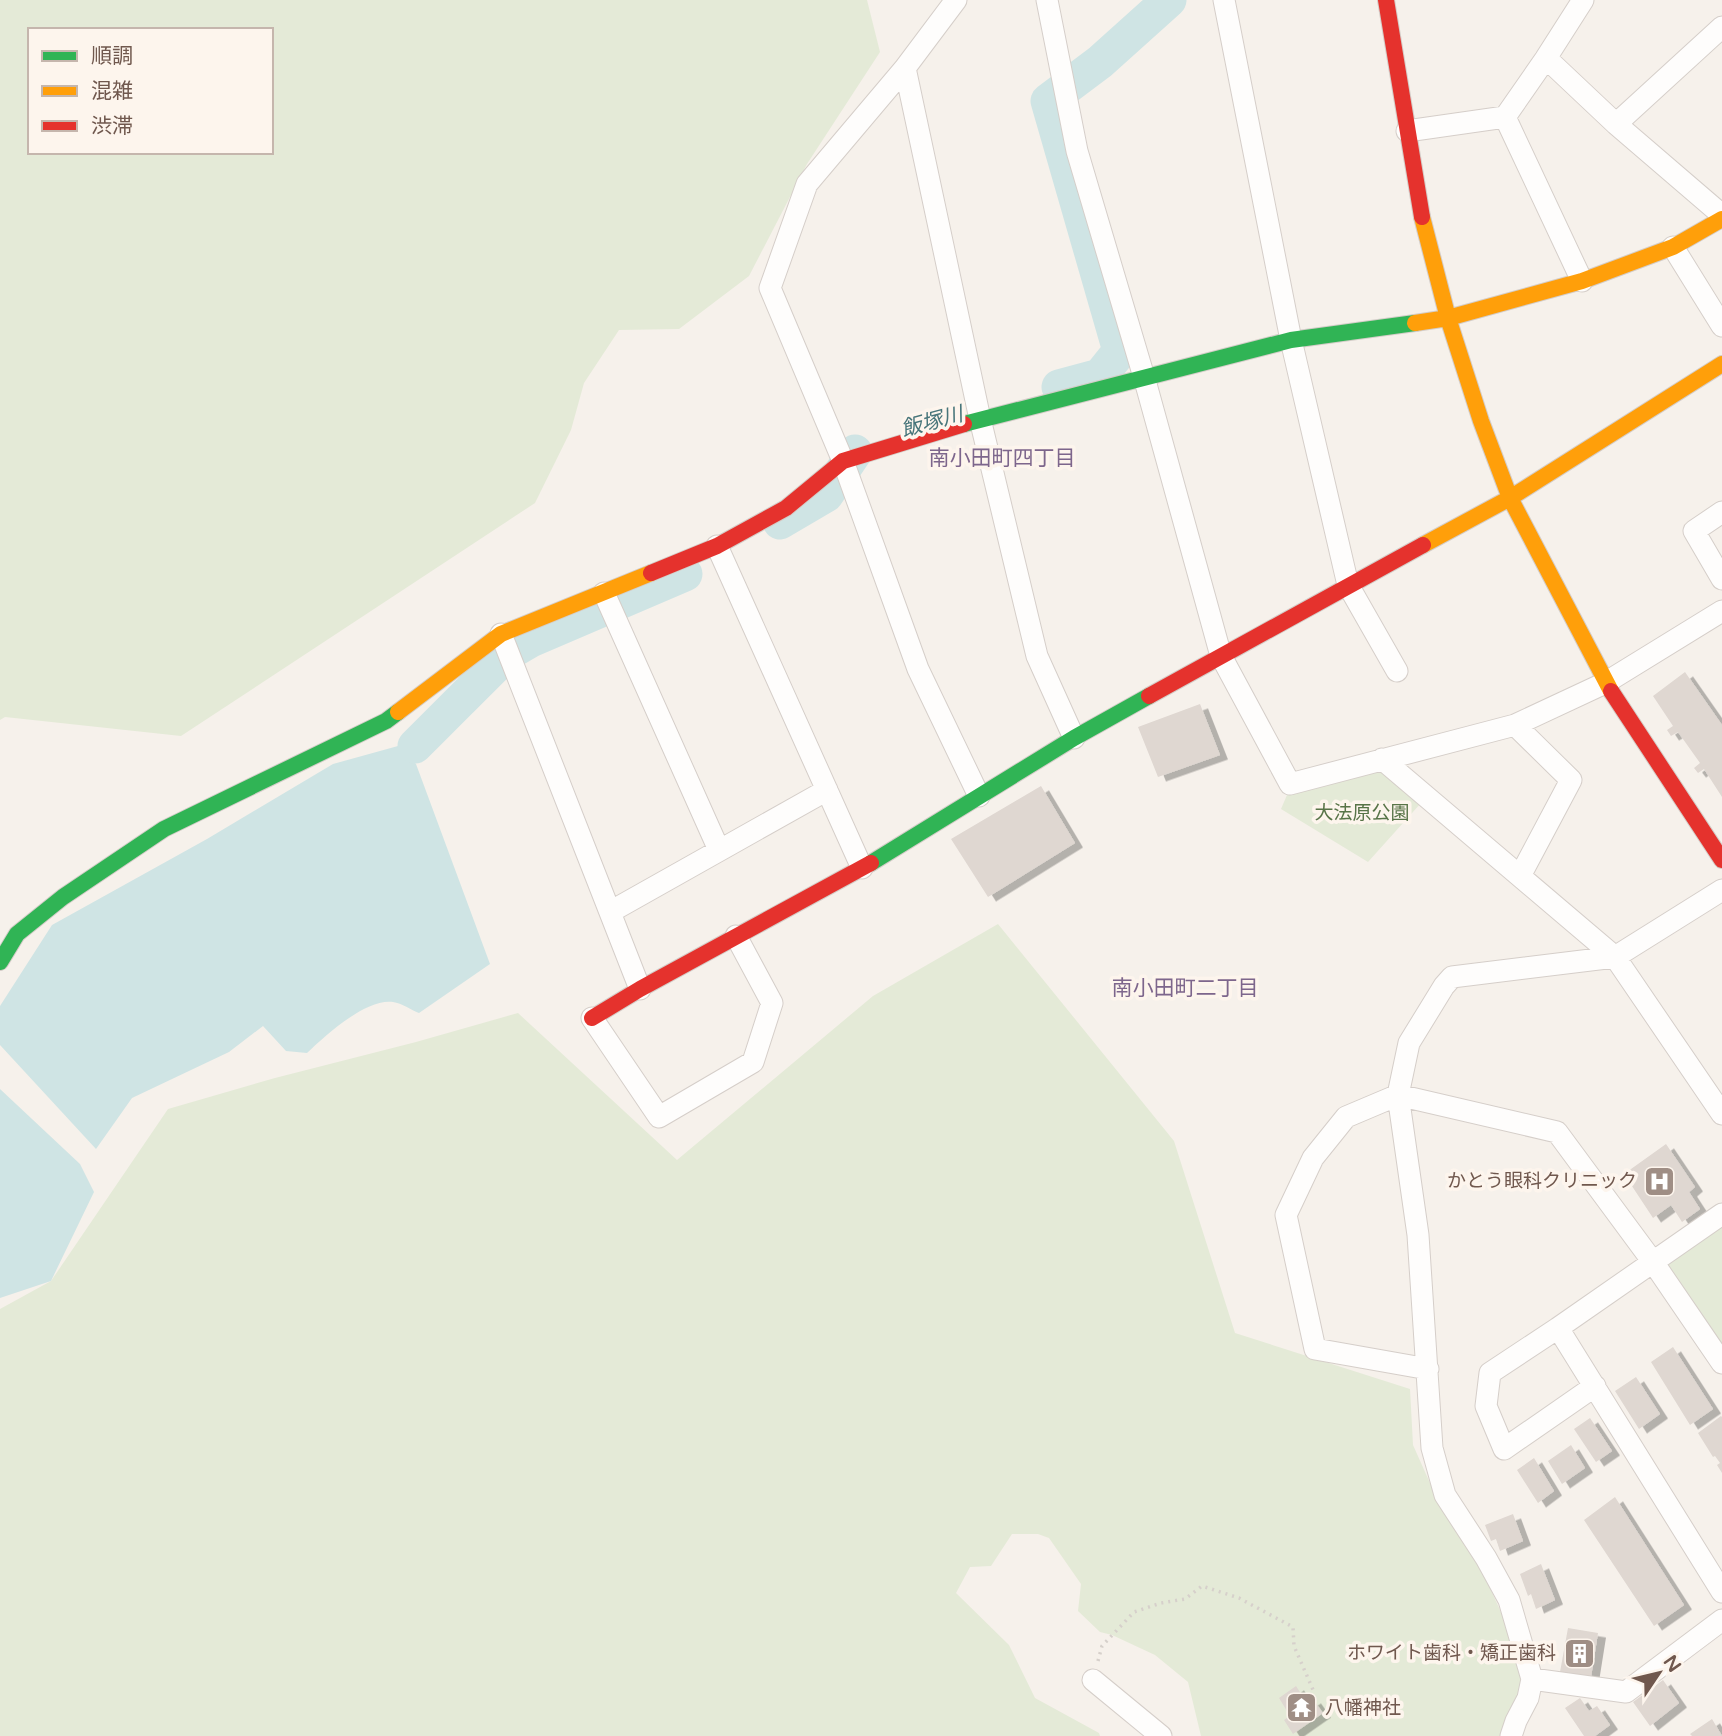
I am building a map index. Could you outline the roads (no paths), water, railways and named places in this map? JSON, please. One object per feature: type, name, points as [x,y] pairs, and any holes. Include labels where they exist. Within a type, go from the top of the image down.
[{"type":"street","points":[[956,0],[905,68],[807,184],[770,288],[843,461],[918,669],[979,796]]},
{"type":"street","points":[[1047,0],[1077,151],[1144,377],[1221,656],[1290,785],[1515,724],[1605,683],[1722,611]]},
{"type":"street","points":[[1224,0],[1291,340],[1348,585],[1397,671]]},
{"type":"street","points":[[1407,131],[1504,117],[1583,0]]},
{"type":"street","points":[[1391,1],[1419,202],[1448,318],[1481,421],[1510,498],[1605,683],[1722,860]]},
{"type":"street","points":[[1616,124],[1722,27]]},
{"type":"street","points":[[0,962],[17,934],[63,897],[164,829],[386,721],[501,634],[717,547],[786,508],[843,461],[980,419],[1291,340],[1448,318],[1582,281],[1673,247],[1722,217],[1546,58]]},
{"type":"street","points":[[905,68],[980,419],[1037,656],[1074,738]]},
{"type":"street","points":[[1504,117],[1582,281]]},
{"type":"street","points":[[1673,247],[1722,326]]},
{"type":"street","points":[[736,936],[772,1003],[753,1062],[659,1117],[592,1018],[640,989],[736,936],[862,868],[1074,738],[1510,498],[1722,364]]},
{"type":"street","points":[[1722,512],[1693,531],[1722,579]]},
{"type":"street","points":[[717,547],[862,868]]},
{"type":"street","points":[[604,593],[719,850]]},
{"type":"street","points":[[501,634],[640,989]]},
{"type":"street","points":[[1515,724],[1571,780],[1520,876]]},
{"type":"street","points":[[1382,759],[1615,957],[1722,1114]]},
{"type":"street","points":[[610,912],[827,790]]},
{"type":"street","points":[[1511,1736],[1528,1698],[1532,1679],[1509,1600],[1486,1558],[1445,1495],[1432,1448],[1418,1235],[1398,1095],[1409,1043],[1452,977],[1615,957],[1722,890]]},
{"type":"street","points":[[1428,1369],[1315,1349],[1286,1214],[1313,1158],[1346,1116],[1398,1095],[1558,1132],[1653,1262],[1722,1363]]},
{"type":"street","points":[[1595,1386],[1504,1449],[1486,1406],[1490,1373],[1722,1214]]},
{"type":"street","points":[[1559,1328],[1722,1592]]},
{"type":"street","points":[[1532,1679],[1626,1692],[1722,1620]]},
{"type":"street","points":[[1093,1680],[1161,1736]]},
{"type":"waterway","name":"飯塚川","points":[[1059,387],[1100,376],[1120,351],[1048,101],[1100,62],[1169,0]]},
{"type":"waterway","name":"飯塚川","points":[[780,522],[826,495],[855,452]]},
{"type":"waterway","name":"飯塚川","points":[[415,746],[507,654],[531,640],[685,574]]},
{"type":"place","name":"かとう眼科クリニック","points":[[1660,1181]]},
{"type":"place","name":"ホワイト歯科・矯正歯科","points":[[1579,1653]]},
{"type":"place","name":"八幡神社","points":[[1302,1708]]},
{"type":"district","name":"南小田町四丁目","points":[[1002,458]]},
{"type":"district","name":"南小田町二丁目","points":[[1185,988]]},
{"type":"park label","name":"大法原公園","points":[[1362,813]]}]
